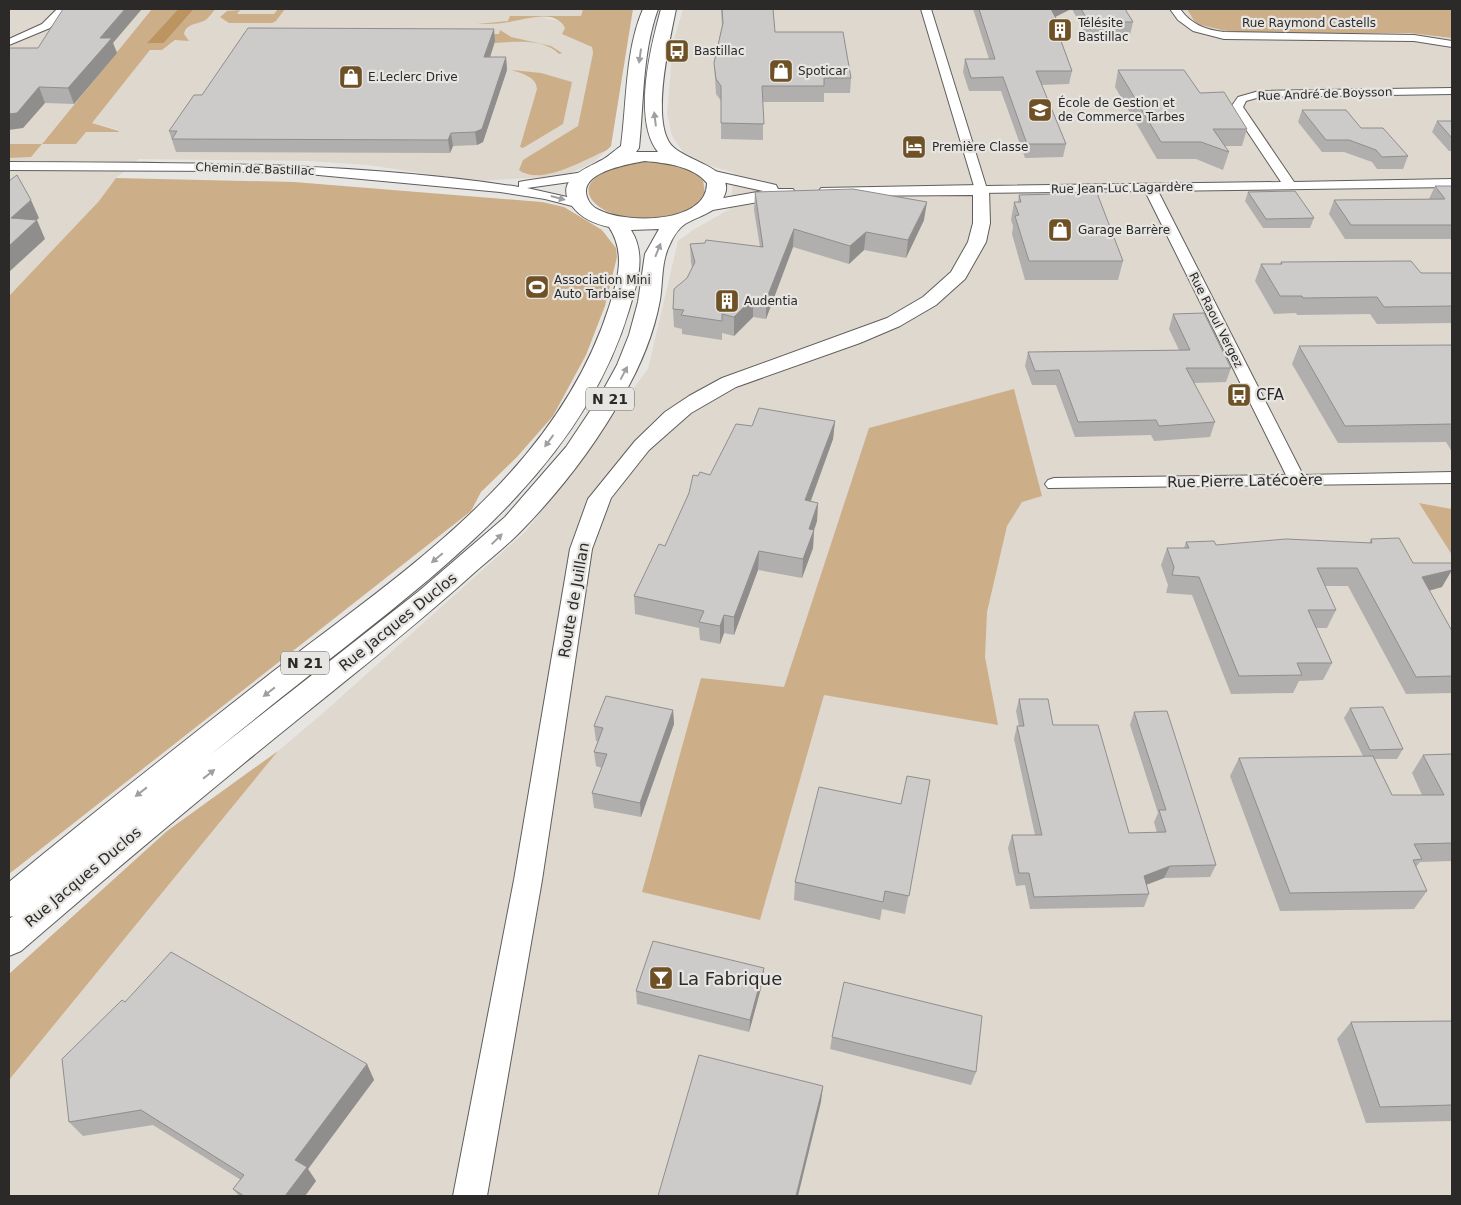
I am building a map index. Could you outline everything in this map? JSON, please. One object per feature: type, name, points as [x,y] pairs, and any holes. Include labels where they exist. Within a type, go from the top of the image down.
[{"type":"main road","points":[[612,161],[645,156],[678,159],[691,163],[710,175],[715,185],[714,196],[707,206],[694,214],[676,221],[643,225],[616,222],[595,215],[580,204],[577,194],[578,185],[584,176],[612,161],[630,148],[632,112],[644,25],[650,9]]},
{"type":"main road","points":[[669,9],[663,29],[654,99],[654,117],[658,140],[663,147],[678,159]]},
{"type":"main road","name":"Rue Jacques Duclos","points":[[9,940],[143,826],[429,598],[514,523],[576,452],[612,396],[628,365],[640,335],[649,302],[655,254],[662,238],[676,221]]},
{"type":"main road","name":"Rue Jacques Duclos","points":[[9,902],[118,810],[397,591],[458,539],[507,493],[537,458],[578,401],[601,359],[617,317],[627,281],[630,254],[628,240],[616,222]]},
{"type":"street","points":[[9,42],[38,31],[52,21],[62,9]]},
{"type":"street","points":[[926,9],[981,190]]},
{"type":"street","name":"Rue Raymond Castells","points":[[1175,9],[1188,25],[1198,31],[1218,35],[1244,37],[1414,38],[1452,44]]},
{"type":"street","name":"Rue André de Boysson","points":[[1290,185],[1237,107],[1242,99],[1259,94],[1452,91]]},
{"type":"street","name":"Chemin de Bastillac","points":[[9,166],[274,168],[500,188],[546,195],[580,204]]},
{"type":"street","name":"Rue Jean-Luc Lagardère","points":[[710,175],[746,184],[801,191],[1452,183]]},
{"type":"street","name":"Chemin de Bastillac","points":[[500,188],[584,176]]},
{"type":"street","name":"Rue Raoul Vergez","points":[[1149,188],[1297,479]]},
{"type":"street","name":"Route de Juillan","points":[[470,1196],[496,1042],[528,880],[581,549],[600,498],[638,448],[668,420],[697,399],[749,374],[913,313],[938,296],[956,278],[970,259],[978,241],[982,207],[981,190]]},
{"type":"street","name":"Rue Jean-Luc Lagardère","points":[[707,206],[801,191]]},
{"type":"street","name":"Rue Pierre Latécoère","points":[[1054,484],[1297,479],[1447,481]]},
{"type":"shaded area","points":[[9,9],[152,9],[43,142],[86,132],[119,130],[92,123],[150,50],[162,50],[184,34],[190,25],[207,19],[215,9],[583,9],[581,16],[542,17],[559,21],[566,28],[563,34],[592,47],[593,53],[578,126],[523,174],[538,175],[558,172],[607,150],[594,162],[565,176],[476,181],[367,165],[307,161],[139,159],[116,178],[99,201],[9,296]]},
{"type":"shaded area","points":[[152,9],[178,9],[148,42],[164,43],[194,9],[215,9],[204,21],[188,27],[184,34],[189,41],[175,40],[162,50],[150,50],[92,123],[118,132],[86,132],[76,144],[42,144]]},
{"type":"shaded area","points":[[178,9],[194,9],[164,43],[147,43]]},
{"type":"shaded area","points":[[278,9],[285,9],[276,21],[272,23],[229,23],[220,17],[227,11],[240,10],[237,14],[274,14]]},
{"type":"shaded area","points":[[583,9],[633,9],[611,146],[607,150],[563,170],[551,174],[528,174],[519,170],[523,160],[578,126],[593,53],[592,47],[562,34],[565,28],[554,18],[539,17],[501,23],[477,24],[508,21],[510,16],[581,16]]},
{"type":"shaded area","points":[[683,9],[1232,9],[1187,10],[1452,38],[1452,509],[1420,503],[1452,555],[1452,1196],[9,1196],[9,1080],[278,751],[322,714],[526,531],[648,369],[678,241],[693,230],[730,209],[734,173],[708,165],[683,152],[672,136],[667,114],[673,43]]},
{"type":"shaded area","points":[[1187,9],[1452,9],[1452,38],[1409,33],[1235,33],[1196,24]]},
{"type":"shaded area","points":[[500,30],[511,37],[551,46],[562,53],[559,54],[545,45],[537,43],[495,43],[489,34],[499,34]]},
{"type":"shaded area","points":[[512,70],[541,73],[572,82],[563,124],[523,148],[520,147],[537,89],[531,78]]},
{"type":"shaded area","points":[[9,144],[42,144],[31,157],[9,158]]},
{"type":"shaded area","points":[[639,162],[683,166],[698,174],[703,181],[705,193],[692,207],[668,217],[643,220],[619,216],[600,207],[590,196],[590,184],[606,172]]},
{"type":"shaded area","points":[[116,178],[294,182],[542,202],[564,207],[602,230],[616,248],[617,257],[605,306],[586,355],[553,416],[517,457],[481,492],[471,511],[9,874],[9,296],[99,201]]},
{"type":"shaded area","points":[[1014,389],[1042,496],[1022,502],[1007,526],[987,612],[985,657],[998,725],[824,695],[760,920],[642,892],[701,678],[784,687],[869,428]]},
{"type":"shaded area","points":[[1419,503],[1452,509],[1452,555]]},
{"type":"shaded area","points":[[278,751],[9,1080],[9,974],[167,831]]},
{"type":"building","points":[[63,9],[125,9],[100,38],[112,38],[68,88],[39,87],[17,113],[9,114],[9,48],[38,48]]},
{"type":"building","points":[[722,9],[773,9],[775,32],[843,32],[851,78],[824,78],[824,86],[762,86],[764,124],[721,123],[721,86],[716,79],[714,63],[723,23]]},
{"type":"building","points":[[979,9],[1051,9],[1058,22],[1054,22],[1072,71],[1036,71],[1066,144],[1027,144],[1003,77],[971,78],[965,59],[995,59]]},
{"type":"building","points":[[1081,9],[1125,9],[1133,22],[1089,22]]},
{"type":"building","name":"E.Leclerc Drive","points":[[248,28],[494,29],[484,57],[506,57],[482,129],[475,132],[451,133],[448,140],[172,139],[177,131],[169,131],[194,95],[202,95]]},
{"type":"building","points":[[1118,70],[1184,70],[1200,93],[1224,92],[1247,129],[1213,129],[1229,152],[1201,142],[1161,142]]},
{"type":"building","points":[[1302,110],[1346,110],[1361,128],[1383,128],[1408,156],[1382,157],[1376,150],[1349,140],[1326,140]]},
{"type":"building","points":[[1437,121],[1452,121],[1452,138]]},
{"type":"building","points":[[17,175],[31,200],[11,218],[37,220],[9,246],[9,181]]},
{"type":"building","points":[[1435,186],[1452,186],[1452,225],[1351,225],[1334,200],[1445,199]]},
{"type":"building","points":[[853,189],[927,202],[908,240],[866,232],[850,246],[794,229],[766,300],[753,298],[734,317],[722,314],[722,321],[681,315],[684,310],[673,309],[674,289],[687,278],[695,262],[690,244],[705,243],[706,240],[763,247],[755,192]]},
{"type":"building","points":[[1295,191],[1314,218],[1266,219],[1248,192]]},
{"type":"building","points":[[1097,193],[1123,261],[1029,261],[1015,216],[1019,215],[1014,202],[1021,202],[1019,195]]},
{"type":"building","points":[[1411,261],[1421,273],[1452,273],[1452,306],[1384,307],[1377,297],[1303,298],[1302,296],[1280,296],[1261,264],[1282,264],[1281,262]]},
{"type":"building","points":[[1204,313],[1231,368],[1186,368],[1215,422],[1159,426],[1156,420],[1078,422],[1059,370],[1035,371],[1028,352],[1190,350],[1173,314]]},
{"type":"building","points":[[1452,345],[1452,424],[1345,426],[1299,346]]},
{"type":"building","points":[[759,408],[835,421],[805,500],[818,503],[809,529],[814,530],[803,559],[759,551],[734,617],[724,615],[720,626],[699,622],[704,611],[634,596],[659,544],[665,546],[689,493],[693,475],[698,476],[700,472],[710,475],[736,424],[752,426]]},
{"type":"building","points":[[1399,538],[1413,563],[1452,563],[1452,570],[1422,577],[1452,631],[1452,676],[1416,677],[1357,568],[1317,568],[1336,610],[1308,610],[1332,663],[1297,663],[1302,675],[1239,676],[1199,577],[1172,575],[1174,567],[1167,548],[1189,548],[1186,542],[1214,541],[1216,545],[1286,539],[1372,543],[1371,539]]},
{"type":"building","points":[[606,696],[673,710],[640,803],[592,793],[607,754],[594,752],[603,728],[594,726]]},
{"type":"building","points":[[1019,699],[1048,699],[1053,725],[1098,725],[1129,833],[1166,832],[1159,810],[1166,810],[1134,712],[1167,711],[1216,865],[1170,866],[1144,876],[1149,894],[1034,897],[1029,873],[1019,873],[1012,835],[1042,835],[1017,726],[1024,726]]},
{"type":"building","points":[[1383,707],[1403,749],[1370,750],[1350,708]]},
{"type":"building","points":[[1452,754],[1452,843],[1414,844],[1422,859],[1413,860],[1427,891],[1290,893],[1239,758],[1373,756],[1392,795],[1444,795],[1423,755]]},
{"type":"building","points":[[907,776],[930,780],[909,896],[885,891],[883,902],[795,882],[819,787],[901,804]]},
{"type":"building","points":[[653,941],[764,968],[750,1020],[636,991]]},
{"type":"building","points":[[171,952],[367,1064],[295,1160],[307,1167],[285,1196],[244,1196],[233,1189],[244,1175],[141,1110],[69,1122],[62,1059],[122,1000],[125,1002]]},
{"type":"building","points":[[844,982],[982,1016],[976,1072],[832,1037]]},
{"type":"building","points":[[1452,1021],[1452,1105],[1380,1107],[1351,1022]]},
{"type":"building","points":[[699,1055],[823,1086],[796,1196],[658,1196]]},
{"type":"place","name":"Télésite Bastillac","points":[[1060,30]]},
{"type":"place","name":"Bastillac","points":[[677,51]]},
{"type":"place","name":"Spoticar","points":[[781,71]]},
{"type":"place","name":"E.Leclerc Drive","points":[[351,77]]},
{"type":"place","name":"École de Gestion et de Commerce Tarbes","points":[[1040,110]]},
{"type":"place","name":"Première Classe","points":[[914,147]]},
{"type":"place","name":"Garage Barrère","points":[[1060,230]]},
{"type":"place","name":"Association Mini Auto Tarbaise","points":[[537,287]]},
{"type":"place","name":"Audentia","points":[[727,301]]},
{"type":"place","name":"CFA","points":[[1239,395]]},
{"type":"place","name":"La Fabrique","points":[[661,978]]}]
